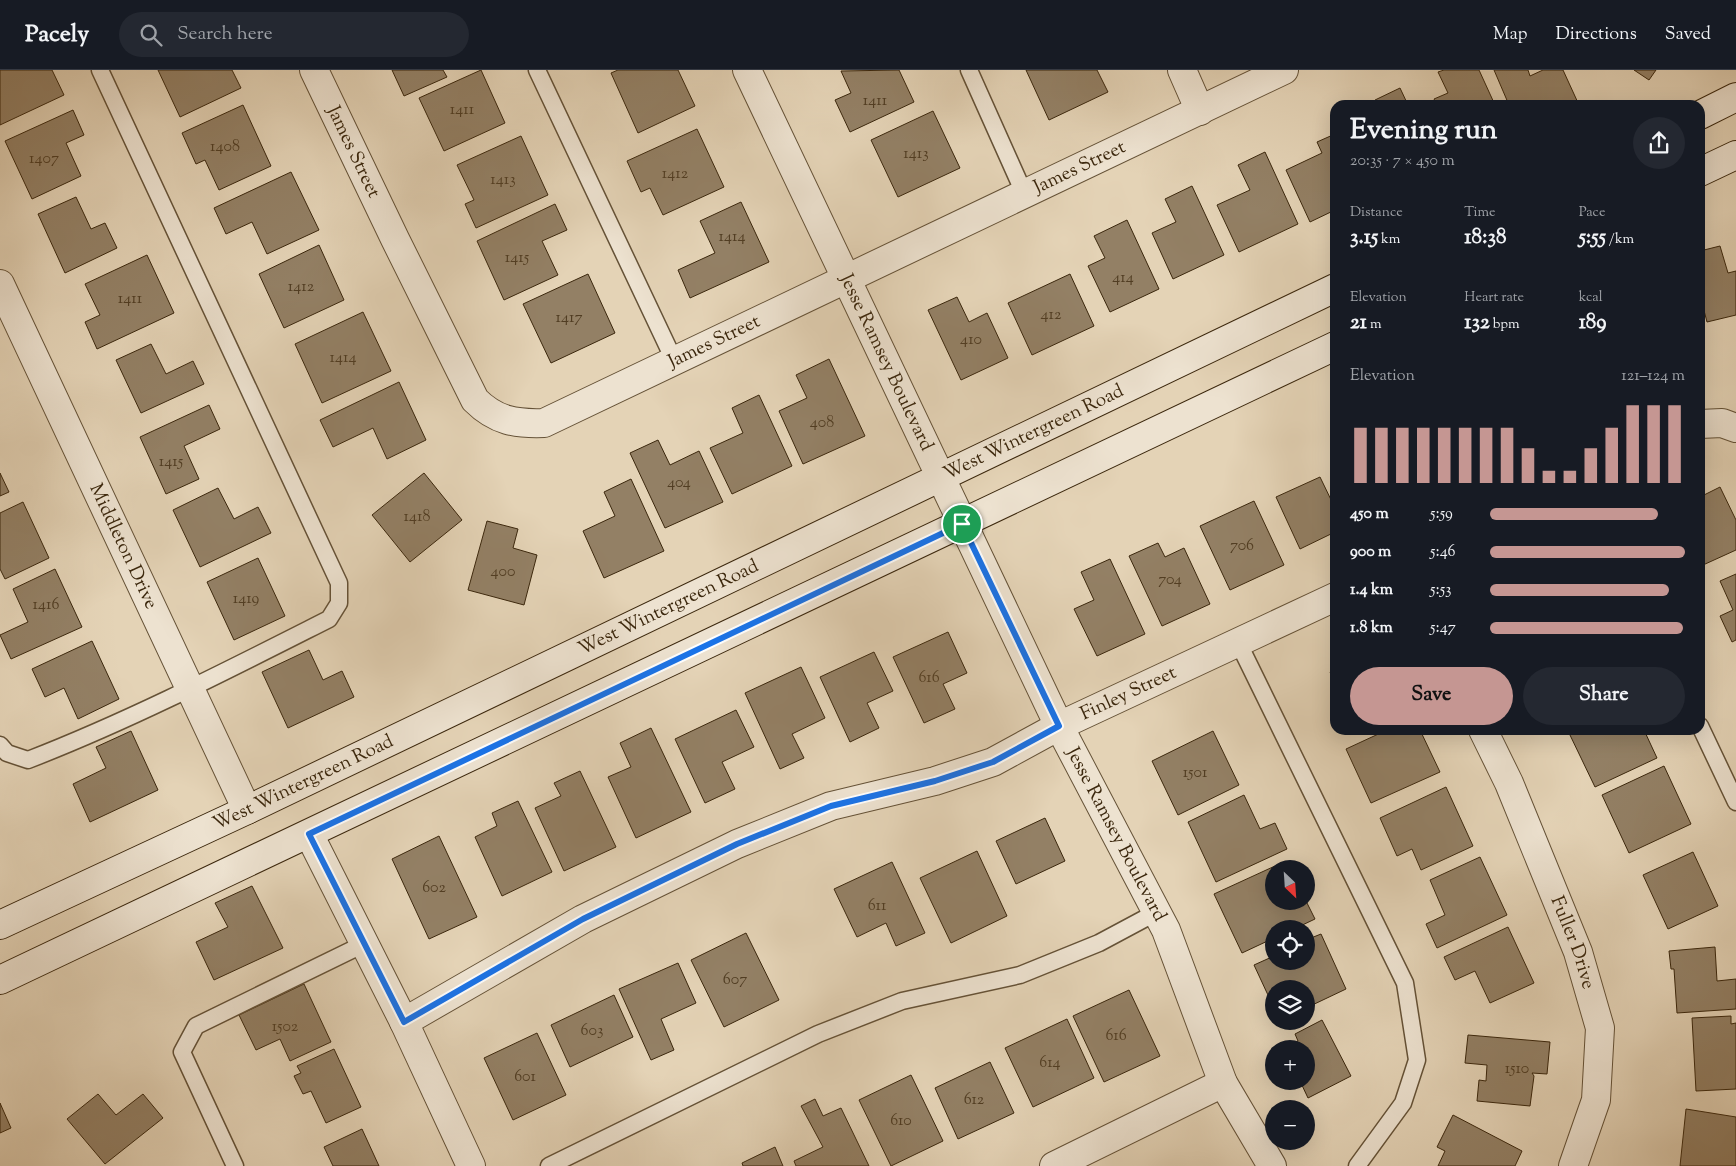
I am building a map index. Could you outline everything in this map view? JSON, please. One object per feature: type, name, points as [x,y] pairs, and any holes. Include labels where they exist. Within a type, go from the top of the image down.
[{"type":"street","name":"James Street","points":[[314,70],[394,239],[475,400],[486,411],[517,424],[544,423],[846,277],[1284,70]]},
{"type":"street","name":"Jesse Ramsey Boulevard","points":[[747,70],[1059,726],[1166,930],[1223,1083],[1272,1166]]},
{"type":"street","points":[[1182,70],[1200,111]]},
{"type":"street","points":[[1705,112],[1736,97]]},
{"type":"street","points":[[1705,170],[1736,155]]},
{"type":"street","name":"Middleton Drive","points":[[0,284],[247,810]]},
{"type":"street","name":"West Wintergreen Road","points":[[0,924],[247,810],[1330,290]]},
{"type":"street","points":[[0,980],[1330,348]]},
{"type":"street","points":[[1705,424],[1722,423],[1736,428]]},
{"type":"street","name":"Finley Street","points":[[404,1022],[583,919],[737,844],[831,806],[935,781],[993,762],[1059,726],[1330,599]]},
{"type":"street","name":"Fuller Drive","points":[[1485,735],[1509,783],[1578,952],[1600,1028],[1596,1100],[1573,1166]]},
{"type":"street","points":[[309,834],[366,943],[471,1166]]},
{"type":"street","points":[[1054,1166],[1223,1083]]},
{"type":"lane","points":[[0,745],[7,753],[28,760],[191,689],[329,619],[339,603],[339,583],[100,70]]},
{"type":"lane","points":[[537,70],[674,360]]},
{"type":"lane","points":[[969,70],[1024,193]]},
{"type":"lane","points":[[1238,642],[1405,983],[1417,1060],[1403,1103],[1357,1166]]},
{"type":"lane","points":[[1704,735],[1736,802]]},
{"type":"lane","points":[[549,1166],[818,1034],[902,1001],[1020,975],[1099,943],[1156,912]]},
{"type":"lane","points":[[235,1166],[182,1052],[196,1026],[366,943]]},
{"type":"building","points":[[0,70],[52,70],[64,95],[0,125]]},
{"type":"building","points":[[158,70],[232,70],[241,88],[180,117]]},
{"type":"building","points":[[392,70],[443,70],[447,77],[404,96]]},
{"type":"building","points":[[481,70],[505,123],[444,151],[419,98]]},
{"type":"building","points":[[618,70],[678,70],[695,106],[638,133],[611,73]]},
{"type":"building","points":[[899,70],[914,102],[850,132],[835,100],[851,93],[841,71]]},
{"type":"building","points":[[1026,70],[1097,70],[1108,92],[1049,120]]},
{"type":"building","points":[[1444,70],[1479,70],[1493,100],[1434,100],[1448,93],[1438,72]]},
{"type":"building","points":[[1494,70],[1528,70],[1530,76],[1543,70],[1563,70],[1577,100],[1507,100]]},
{"type":"building","points":[[1634,70],[1656,70],[1649,80]]},
{"type":"building","points":[[1400,88],[1406,100],[1375,100]]},
{"type":"building","points":[[243,105],[271,166],[219,190],[205,160],[196,164],[182,133]]},
{"type":"building","points":[[73,110],[84,135],[66,143],[81,176],[32,199],[5,141]]},
{"type":"building","points":[[933,111],[960,168],[898,197],[871,140]]},
{"type":"building","points":[[697,129],[724,187],[663,215],[650,188],[641,192],[627,161]]},
{"type":"building","points":[[521,136],[548,195],[476,228],[465,204],[474,200],[457,165]]},
{"type":"building","points":[[1330,136],[1330,212],[1310,222],[1286,170],[1322,153],[1317,142]]},
{"type":"building","points":[[1265,152],[1298,224],[1239,252],[1217,205],[1250,190],[1238,165]]},
{"type":"building","points":[[291,172],[319,230],[267,254],[252,222],[226,234],[214,208]]},
{"type":"building","points":[[1192,186],[1224,255],[1173,279],[1152,233],[1176,222],[1165,199]]},
{"type":"building","points":[[76,197],[91,229],[105,223],[117,248],[65,273],[38,214]]},
{"type":"building","points":[[741,202],[769,262],[690,298],[678,270],[715,253],[700,221]]},
{"type":"building","points":[[555,204],[567,230],[542,241],[558,275],[504,300],[477,241]]},
{"type":"building","points":[[1127,220],[1159,289],[1110,312],[1088,266],[1105,258],[1094,236]]},
{"type":"building","points":[[319,245],[344,300],[284,328],[259,274]]},
{"type":"building","points":[[1720,246],[1728,273],[1736,271],[1736,315],[1707,322],[1705,314],[1705,250]]},
{"type":"building","points":[[147,255],[174,313],[97,349],[85,322],[100,315],[85,284]]},
{"type":"building","points":[[588,274],[615,333],[551,363],[523,304]]},
{"type":"building","points":[[1070,274],[1094,326],[1032,355],[1008,303]]},
{"type":"building","points":[[957,297],[969,322],[987,313],[1008,358],[961,380],[928,310]]},
{"type":"building","points":[[363,312],[391,371],[322,403],[295,344]]},
{"type":"building","points":[[151,344],[166,374],[193,361],[204,384],[141,413],[116,360]]},
{"type":"building","points":[[829,359],[865,436],[803,464],[779,411],[807,398],[796,375]]},
{"type":"building","points":[[399,382],[426,440],[387,459],[373,428],[333,447],[320,420]]},
{"type":"building","points":[[759,395],[792,466],[732,494],[710,448],[743,433],[732,408]]},
{"type":"building","points":[[209,405],[220,429],[184,446],[199,479],[166,494],[140,437]]},
{"type":"building","points":[[658,440],[670,465],[699,451],[723,502],[665,528],[630,453]]},
{"type":"building","points":[[0,473],[9,492],[0,496]]},
{"type":"building","points":[[424,473],[462,520],[410,562],[372,515]]},
{"type":"building","points":[[1320,477],[1330,498],[1330,534],[1300,549],[1276,497]]},
{"type":"building","points":[[631,479],[664,551],[604,578],[583,531],[615,516],[604,492]]},
{"type":"building","points":[[1720,487],[1736,520],[1736,550],[1705,564],[1705,494]]},
{"type":"building","points":[[218,488],[234,519],[258,507],[271,533],[200,567],[173,510]]},
{"type":"building","points":[[1254,501],[1284,565],[1230,590],[1200,526]]},
{"type":"building","points":[[23,502],[49,558],[5,579],[0,569],[0,513]]},
{"type":"building","points":[[487,521],[518,529],[513,548],[537,555],[524,605],[468,590]]},
{"type":"building","points":[[1158,543],[1165,557],[1184,548],[1210,604],[1162,626],[1129,556]]},
{"type":"building","points":[[258,558],[285,616],[234,640],[207,582]]},
{"type":"building","points":[[1110,559],[1145,634],[1097,656],[1074,609],[1094,600],[1081,572]]},
{"type":"building","points":[[55,569],[82,627],[11,659],[0,635],[28,622],[13,589]]},
{"type":"building","points":[[1736,574],[1736,640],[1732,642],[1720,616],[1733,610],[1720,581]]},
{"type":"building","points":[[948,632],[967,673],[943,684],[955,709],[924,723],[893,657]]},
{"type":"building","points":[[92,641],[119,699],[78,719],[64,688],[45,697],[32,669]]},
{"type":"building","points":[[309,650],[323,680],[342,671],[354,697],[288,728],[262,672]]},
{"type":"building","points":[[874,652],[893,691],[867,703],[879,728],[850,742],[820,677]]},
{"type":"building","points":[[801,667],[825,718],[792,734],[804,758],[780,769],[745,693]]},
{"type":"building","points":[[736,710],[754,747],[722,762],[735,789],[705,803],[675,739]]},
{"type":"building","points":[[651,728],[691,812],[636,838],[608,777],[631,767],[620,743]]},
{"type":"building","points":[[131,731],[158,790],[90,822],[73,784],[106,768],[96,747]]},
{"type":"building","points":[[1213,731],[1239,785],[1178,815],[1152,761]]},
{"type":"building","points":[[1376,735],[1422,735],[1440,772],[1371,803],[1346,749]]},
{"type":"building","points":[[1570,735],[1646,735],[1657,758],[1595,787]]},
{"type":"building","points":[[1664,766],[1691,824],[1629,853],[1602,795]]},
{"type":"building","points":[[580,771],[616,847],[564,871],[535,808],[561,796],[554,783]]},
{"type":"building","points":[[1446,787],[1473,846],[1421,870],[1412,849],[1397,856],[1380,818]]},
{"type":"building","points":[[1244,795],[1260,829],[1275,823],[1287,849],[1216,882],[1188,822]]},
{"type":"building","points":[[518,801],[552,872],[502,896],[475,837],[497,826],[492,813]]},
{"type":"building","points":[[1045,818],[1065,861],[1016,884],[996,841]]},
{"type":"building","points":[[439,836],[477,917],[429,939],[392,859]]},
{"type":"building","points":[[977,851],[1007,916],[951,943],[920,878]]},
{"type":"building","points":[[1693,852],[1718,906],[1668,929],[1643,875]]},
{"type":"building","points":[[1480,857],[1507,915],[1437,948],[1426,924],[1445,915],[1430,880]]},
{"type":"building","points":[[892,862],[925,933],[896,946],[886,923],[857,937],[834,889]]},
{"type":"building","points":[[1265,871],[1265,910],[1310,910],[1315,919],[1265,920],[1265,942],[1242,953],[1214,894]]},
{"type":"building","points":[[252,886],[283,948],[214,980],[196,942],[228,927],[215,903]]},
{"type":"building","points":[[1508,927],[1534,983],[1490,1003],[1475,971],[1455,980],[1444,957]]},
{"type":"building","points":[[746,933],[779,1000],[724,1027],[691,960]]},
{"type":"building","points":[[1321,934],[1346,989],[1315,1004],[1315,980],[1265,980],[1265,989],[1254,965],[1265,960],[1265,970],[1315,970],[1315,936]]},
{"type":"building","points":[[1715,947],[1717,981],[1736,979],[1736,1009],[1677,1013],[1674,969],[1671,969],[1669,951]]},
{"type":"building","points":[[678,963],[696,1003],[661,1019],[674,1050],[651,1060],[619,989]]},
{"type":"building","points":[[304,984],[331,1042],[290,1061],[280,1039],[256,1050],[239,1015]]},
{"type":"building","points":[[1129,990],[1160,1056],[1104,1082],[1073,1016]]},
{"type":"building","points":[[614,995],[633,1037],[570,1067],[551,1025]]},
{"type":"building","points":[[1731,1016],[1731,1024],[1736,1023],[1736,1089],[1696,1091],[1692,1018]]},
{"type":"building","points":[[1067,1019],[1094,1078],[1033,1107],[1005,1048]]},
{"type":"building","points":[[1322,1020],[1351,1076],[1308,1098],[1304,1090],[1315,1090],[1315,1040],[1298,1040],[1295,1034],[1303,1030],[1315,1030],[1315,1024]]},
{"type":"building","points":[[537,1033],[566,1095],[513,1120],[484,1058]]},
{"type":"building","points":[[1468,1035],[1550,1042],[1547,1074],[1532,1073],[1534,1076],[1530,1106],[1477,1101],[1479,1080],[1486,1081],[1487,1065],[1465,1063]]},
{"type":"building","points":[[334,1049],[361,1107],[326,1123],[311,1091],[303,1094],[294,1076],[301,1073],[297,1066]]},
{"type":"building","points":[[990,1062],[1014,1113],[958,1139],[935,1088]]},
{"type":"building","points":[[911,1075],[943,1141],[891,1166],[859,1100]]},
{"type":"building","points":[[98,1094],[116,1115],[143,1094],[163,1118],[105,1164],[67,1119]]},
{"type":"building","points":[[815,1099],[823,1116],[841,1108],[869,1166],[796,1166],[794,1161],[823,1147],[801,1106]]},
{"type":"building","points":[[0,1103],[11,1128],[0,1133]]},
{"type":"building","points":[[1686,1109],[1736,1117],[1736,1166],[1680,1166]]},
{"type":"building","points":[[1453,1115],[1522,1151],[1515,1166],[1438,1166],[1445,1151],[1437,1147]]},
{"type":"building","points":[[362,1129],[379,1166],[333,1166],[324,1147]]},
{"type":"building","points":[[775,1147],[783,1166],[743,1166],[742,1163]]},
{"type":"route","points":[[962,524],[1059,726],[993,762],[935,781],[831,806],[737,844],[583,919],[404,1022],[353,917],[309,834],[962,524]]}]
